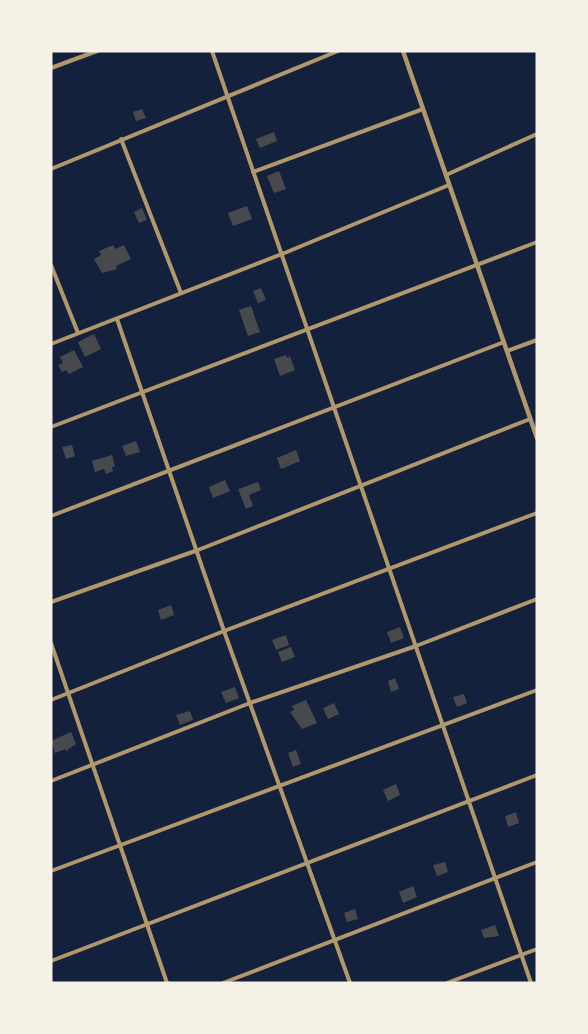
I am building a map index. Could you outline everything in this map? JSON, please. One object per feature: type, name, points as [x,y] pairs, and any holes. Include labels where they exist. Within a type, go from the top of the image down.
[{"type":"street","points":[[51,68],[97,51]]},
{"type":"street","points":[[212,51],[531,983]]},
{"type":"street","points":[[51,169],[338,51]]},
{"type":"street","points":[[403,51],[537,438]]},
{"type":"street","points":[[254,172],[423,109]]},
{"type":"street","points":[[446,175],[537,135]]},
{"type":"street","points":[[122,139],[181,293]]},
{"type":"street","points":[[51,344],[282,254],[449,185]]},
{"type":"street","points":[[51,427],[537,242]]},
{"type":"street","points":[[51,265],[78,333]]},
{"type":"street","points":[[117,319],[145,393],[224,631],[281,784],[350,983]]},
{"type":"street","points":[[507,351],[537,340]]},
{"type":"street","points":[[51,516],[504,342]]},
{"type":"street","points":[[51,602],[198,550],[530,418]]},
{"type":"street","points":[[51,700],[224,631],[537,513]]},
{"type":"street","points":[[51,781],[250,703],[416,646],[537,599]]},
{"type":"street","points":[[51,644],[167,983]]},
{"type":"street","points":[[51,871],[537,690]]},
{"type":"street","points":[[51,961],[537,775]]},
{"type":"street","points":[[223,983],[333,938],[537,862]]},
{"type":"street","points":[[447,983],[537,949]]},
{"type":"building","points":[[142,109],[146,118],[136,121],[133,112]]},
{"type":"building","points":[[274,132],[277,141],[260,148],[256,139]]},
{"type":"building","points":[[279,171],[286,189],[274,193],[267,176]]},
{"type":"building","points":[[247,206],[252,219],[233,226],[228,213]]},
{"type":"building","points":[[142,208],[147,220],[139,223],[134,212]]},
{"type":"building","points":[[113,245],[115,249],[124,245],[131,259],[116,266],[117,269],[102,273],[94,259],[101,255],[99,251]]},
{"type":"building","points":[[261,288],[266,300],[258,303],[253,291]]},
{"type":"building","points":[[251,306],[260,332],[248,336],[239,310]]},
{"type":"building","points":[[94,334],[101,349],[85,357],[78,342]]},
{"type":"building","points":[[74,350],[83,367],[69,374],[66,370],[62,372],[58,365],[63,363],[60,357]]},
{"type":"building","points":[[286,355],[287,358],[290,356],[295,370],[280,376],[274,359]]},
{"type":"building","points":[[136,441],[140,452],[126,456],[122,446]]},
{"type":"building","points":[[72,445],[75,456],[66,459],[62,447]]},
{"type":"building","points":[[296,450],[300,461],[281,469],[277,458]]},
{"type":"building","points":[[112,455],[115,466],[112,467],[113,471],[106,474],[104,469],[95,472],[92,461]]},
{"type":"building","points":[[225,480],[230,491],[213,498],[209,487]]},
{"type":"building","points":[[258,482],[261,490],[249,495],[253,506],[246,509],[238,489]]},
{"type":"building","points":[[171,605],[174,615],[161,620],[158,610]]},
{"type":"building","points":[[400,627],[404,638],[391,643],[387,632]]},
{"type":"building","points":[[286,635],[289,645],[276,650],[272,640]]},
{"type":"building","points":[[291,647],[295,657],[282,662],[278,652]]},
{"type":"building","points":[[395,678],[399,689],[391,692],[388,681]]},
{"type":"building","points":[[235,687],[239,698],[226,703],[221,692]]},
{"type":"building","points":[[464,694],[467,703],[457,707],[453,697]]},
{"type":"building","points":[[306,700],[317,723],[302,729],[290,712],[294,710],[292,706]]},
{"type":"building","points":[[334,703],[339,714],[328,719],[323,708]]},
{"type":"building","points":[[190,711],[193,720],[180,725],[176,715]]},
{"type":"building","points":[[71,732],[76,744],[66,751],[65,749],[55,753],[51,741]]},
{"type":"building","points":[[296,750],[301,764],[293,767],[288,753]]},
{"type":"building","points":[[396,784],[400,795],[388,801],[383,790]]},
{"type":"building","points":[[516,812],[519,823],[508,827],[505,816]]},
{"type":"building","points":[[445,862],[448,872],[437,876],[433,865]]},
{"type":"building","points":[[413,886],[417,897],[403,903],[399,892]]},
{"type":"building","points":[[355,909],[358,919],[347,922],[344,913]]},
{"type":"building","points":[[495,925],[499,936],[484,938],[481,930]]}]
